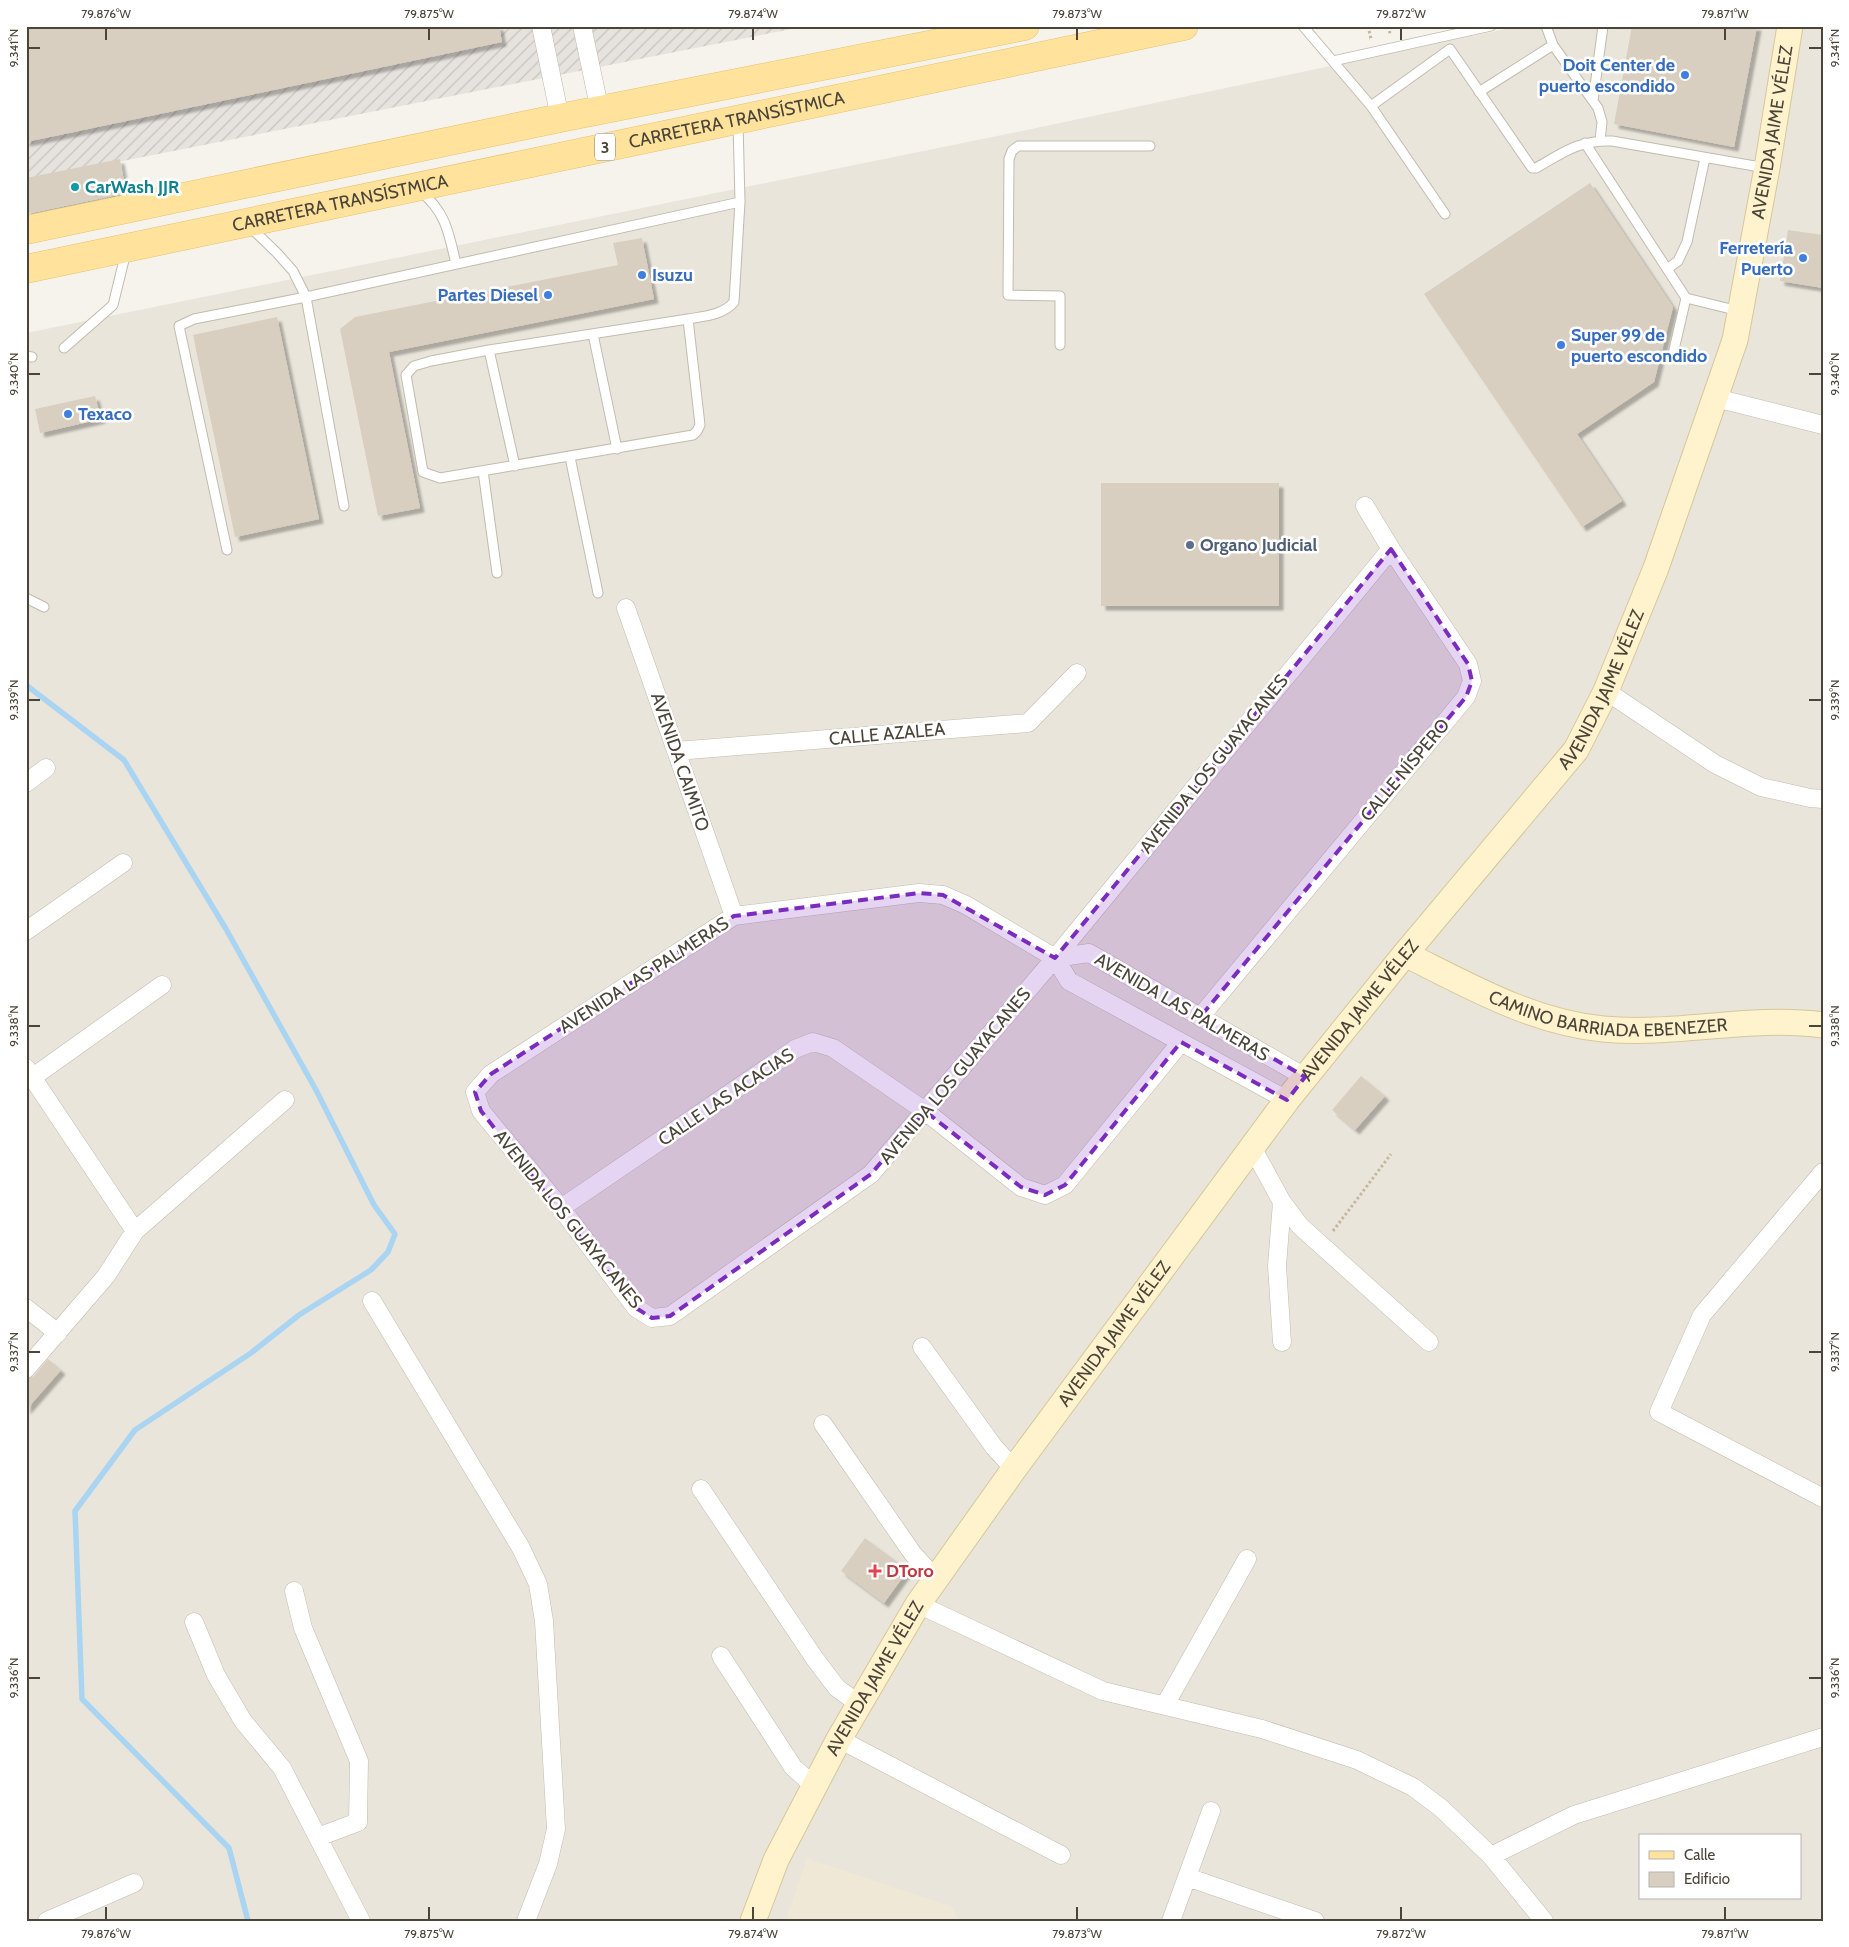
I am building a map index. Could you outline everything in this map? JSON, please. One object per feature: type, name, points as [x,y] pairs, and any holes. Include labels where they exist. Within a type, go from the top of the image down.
[{"type":"main road","name":"CARRETERA TRANSÍSTMICA","points":[[26,230],[560,118],[1025,26]]},
{"type":"main road","name":"CARRETERA TRANSÍSTMICA","points":[[26,270],[246,222],[1184,26]]},
{"type":"street","points":[[541,26],[560,118]]},
{"type":"street","points":[[582,26],[600,111]]},
{"type":"street","name":"AVENIDA JAIME VÉLEZ","points":[[753,1921],[776,1860],[814,1786],[839,1739],[918,1604],[1014,1469],[1288,1100],[1405,954],[1576,750],[1606,690],[1656,568],[1735,340],[1767,168],[1790,26]]},
{"type":"street","points":[[1716,398],[1823,425]]},
{"type":"street","name":"CALLE NÍSPERO","points":[[1201,1016],[1466,697],[1472,681],[1468,664],[1364,506]]},
{"type":"street","name":"AVENIDA LOS GUAYACANES","points":[[475,1092],[481,1111],[561,1208],[636,1308],[652,1318],[670,1316],[871,1174],[1055,958],[1391,549]]},
{"type":"street","name":"AVENIDA CAIMITO","points":[[626,608],[734,916]]},
{"type":"street","name":"CALLE AZALEA","points":[[676,751],[1028,723],[1077,673]]},
{"type":"street","points":[[1606,690],[1715,764],[1761,787],[1823,799]]},
{"type":"street","points":[[26,783],[46,768]]},
{"type":"street","points":[[26,931],[123,863]]},
{"type":"street","name":"AVENIDA LAS PALMERAS","points":[[475,1092],[491,1074],[734,916],[919,893],[943,895],[966,905],[1055,958],[1069,981],[1288,1100]]},
{"type":"street","name":"AVENIDA LAS PALMERAS","points":[[1055,958],[1089,953],[1201,1016],[1305,1078]]},
{"type":"street","name":"CAMINO BARRIADA EBENEZER","points":[[1405,954],[1523,1010],[1562,1023],[1623,1030],[1671,1030],[1782,1022],[1823,1025]]},
{"type":"street","points":[[135,1231],[29,1073],[162,985]]},
{"type":"street","name":"CALLE LAS ACACIAS","points":[[561,1208],[795,1049],[814,1042],[833,1048],[924,1111],[1021,1187],[1045,1194],[1065,1185],[1181,1042]]},
{"type":"street","points":[[26,1369],[106,1276],[135,1231],[285,1100]]},
{"type":"street","points":[[1252,1149],[1282,1202],[1300,1226],[1429,1342]]},
{"type":"street","points":[[1823,1172],[1702,1315],[1659,1412],[1823,1498]]},
{"type":"street","points":[[1282,1202],[1277,1266],[1282,1342]]},
{"type":"street","points":[[372,1301],[521,1548],[538,1584],[544,1621],[556,1829],[548,1864],[526,1921]]},
{"type":"street","points":[[26,1308],[58,1333]]},
{"type":"street","points":[[922,1347],[994,1446],[1014,1469]]},
{"type":"street","points":[[823,1424],[912,1554],[936,1579]]},
{"type":"street","points":[[701,1489],[815,1659],[837,1688],[860,1704]]},
{"type":"street","points":[[1165,1705],[1247,1559]]},
{"type":"street","points":[[294,1591],[303,1628],[359,1761],[358,1822],[318,1837]]},
{"type":"street","points":[[918,1604],[1103,1691],[1262,1729],[1357,1760],[1413,1786],[1441,1808],[1492,1856],[1544,1921]]},
{"type":"street","points":[[194,1622],[216,1675],[243,1721],[282,1768],[361,1921]]},
{"type":"street","points":[[720,1656],[793,1767],[814,1786]]},
{"type":"street","points":[[1492,1856],[1574,1814],[1823,1737]]},
{"type":"street","points":[[839,1739],[1061,1855]]},
{"type":"street","points":[[1171,1921],[1211,1811]]},
{"type":"street","points":[[1187,1877],[1315,1921]]},
{"type":"street","points":[[47,1921],[134,1883]]},
{"type":"lane","points":[[1303,26],[1371,106],[1446,214]]},
{"type":"lane","points":[[1333,61],[1491,26]]},
{"type":"lane","points":[[1546,26],[1553,46],[1598,108],[1602,122],[1600,141]]},
{"type":"lane","points":[[1593,101],[1603,26]]},
{"type":"lane","points":[[1444,36],[1450,49],[1478,92],[1532,168],[1536,168],[1576,146],[1600,141],[1612,141],[1767,168]]},
{"type":"lane","points":[[1478,92],[1553,46]]},
{"type":"lane","points":[[1371,106],[1450,49]]},
{"type":"lane","points":[[688,319],[700,424],[693,435],[440,478],[431,477],[423,472],[406,375],[414,366],[489,350],[688,319],[717,313],[729,308],[734,302],[740,202],[738,120]]},
{"type":"lane","points":[[1585,143],[1686,298],[1741,311]]},
{"type":"lane","points":[[1060,345],[1060,296],[1008,296],[1009,159],[1012,151],[1018,146],[1150,146]]},
{"type":"lane","points":[[1667,269],[1678,261],[1687,242],[1705,158]]},
{"type":"lane","points":[[415,187],[432,201],[447,223],[456,264]]},
{"type":"lane","points":[[228,550],[179,326],[194,319],[306,297],[740,202]]},
{"type":"lane","points":[[246,222],[288,265],[306,297],[344,506]]},
{"type":"lane","points":[[64,348],[113,305],[127,248]]},
{"type":"lane","points":[[1673,354],[1686,298]]},
{"type":"lane","points":[[593,334],[617,449]]},
{"type":"lane","points":[[489,350],[515,466]]},
{"type":"lane","points":[[570,457],[598,593]]},
{"type":"lane","points":[[483,472],[497,573]]},
{"type":"lane","points":[[26,598],[44,607]]},
{"type":"path","points":[[1368,26],[1370,35]]},
{"type":"path","points":[[1322,1245],[1391,1154]]},
{"type":"highlighted area","points":[[1391,549],[1468,664],[1472,681],[1466,697],[1201,1016],[1305,1077],[1287,1100],[1181,1042],[1065,1185],[1045,1195],[1021,1187],[925,1111],[871,1174],[670,1316],[652,1318],[636,1308],[481,1111],[475,1092],[491,1074],[734,916],[919,893],[943,895],[1055,958]]},
{"type":"shaded area","points":[[26,26],[807,26],[26,180]]},
{"type":"shaded area","points":[[1520,26],[1823,26],[1823,1921],[26,1921],[26,333],[1012,133]]},
{"type":"shaded area","points":[[807,1858],[952,1907],[959,1921],[786,1921]]},
{"type":"building","points":[[26,26],[499,26],[502,42],[26,142]]},
{"type":"building","name":"Doit Center de puerto escondido","points":[[1632,26],[1757,26],[1734,147],[1614,124]]},
{"type":"building","name":"CarWash JJR","points":[[120,159],[126,193],[26,214],[26,178]]},
{"type":"building","name":"Super 99 de puerto escondido","points":[[1590,183],[1673,307],[1654,382],[1577,434],[1622,501],[1582,527],[1424,294]]},
{"type":"building","name":"Ferretería Puerto","points":[[1788,230],[1823,235],[1823,288],[1780,281]]},
{"type":"building","points":[[642,238],[654,299],[389,352],[420,508],[378,516],[340,329],[355,317],[618,265],[613,243]]},
{"type":"building","points":[[277,317],[319,519],[235,537],[193,335]]},
{"type":"building","name":"Texaco","points":[[95,396],[101,419],[40,433],[35,409]]},
{"type":"building","name":"Organo Judicial","points":[[1101,483],[1279,483],[1279,606],[1101,606]]},
{"type":"building","points":[[1361,1076],[1385,1096],[1355,1130],[1332,1110]]},
{"type":"building","points":[[48,1359],[61,1370],[26,1410],[26,1379],[34,1376]]},
{"type":"building","name":"DToro","points":[[865,1538],[908,1570],[884,1603],[841,1571]]},
{"type":"waterway","points":[[26,685],[124,760],[226,929],[316,1090],[374,1205],[395,1234],[388,1252],[371,1270],[299,1315],[251,1353],[135,1430],[75,1511],[82,1699],[229,1848],[248,1921]]},
{"type":"place","name":"Doit Center de puerto escondido","points":[[1685,75]]},
{"type":"place","name":"CarWash JJR","points":[[75,187]]},
{"type":"place","name":"Ferretería Puerto","points":[[1803,258]]},
{"type":"place","name":"Isuzu","points":[[642,275]]},
{"type":"place","name":"Partes Diesel","points":[[548,295]]},
{"type":"place","name":"Super 99 de puerto escondido","points":[[1561,345]]},
{"type":"place","name":"Texaco","points":[[68,414]]},
{"type":"place","name":"Organo Judicial","points":[[1190,545]]},
{"type":"place","name":"DToro","points":[[875,1571]]}]
